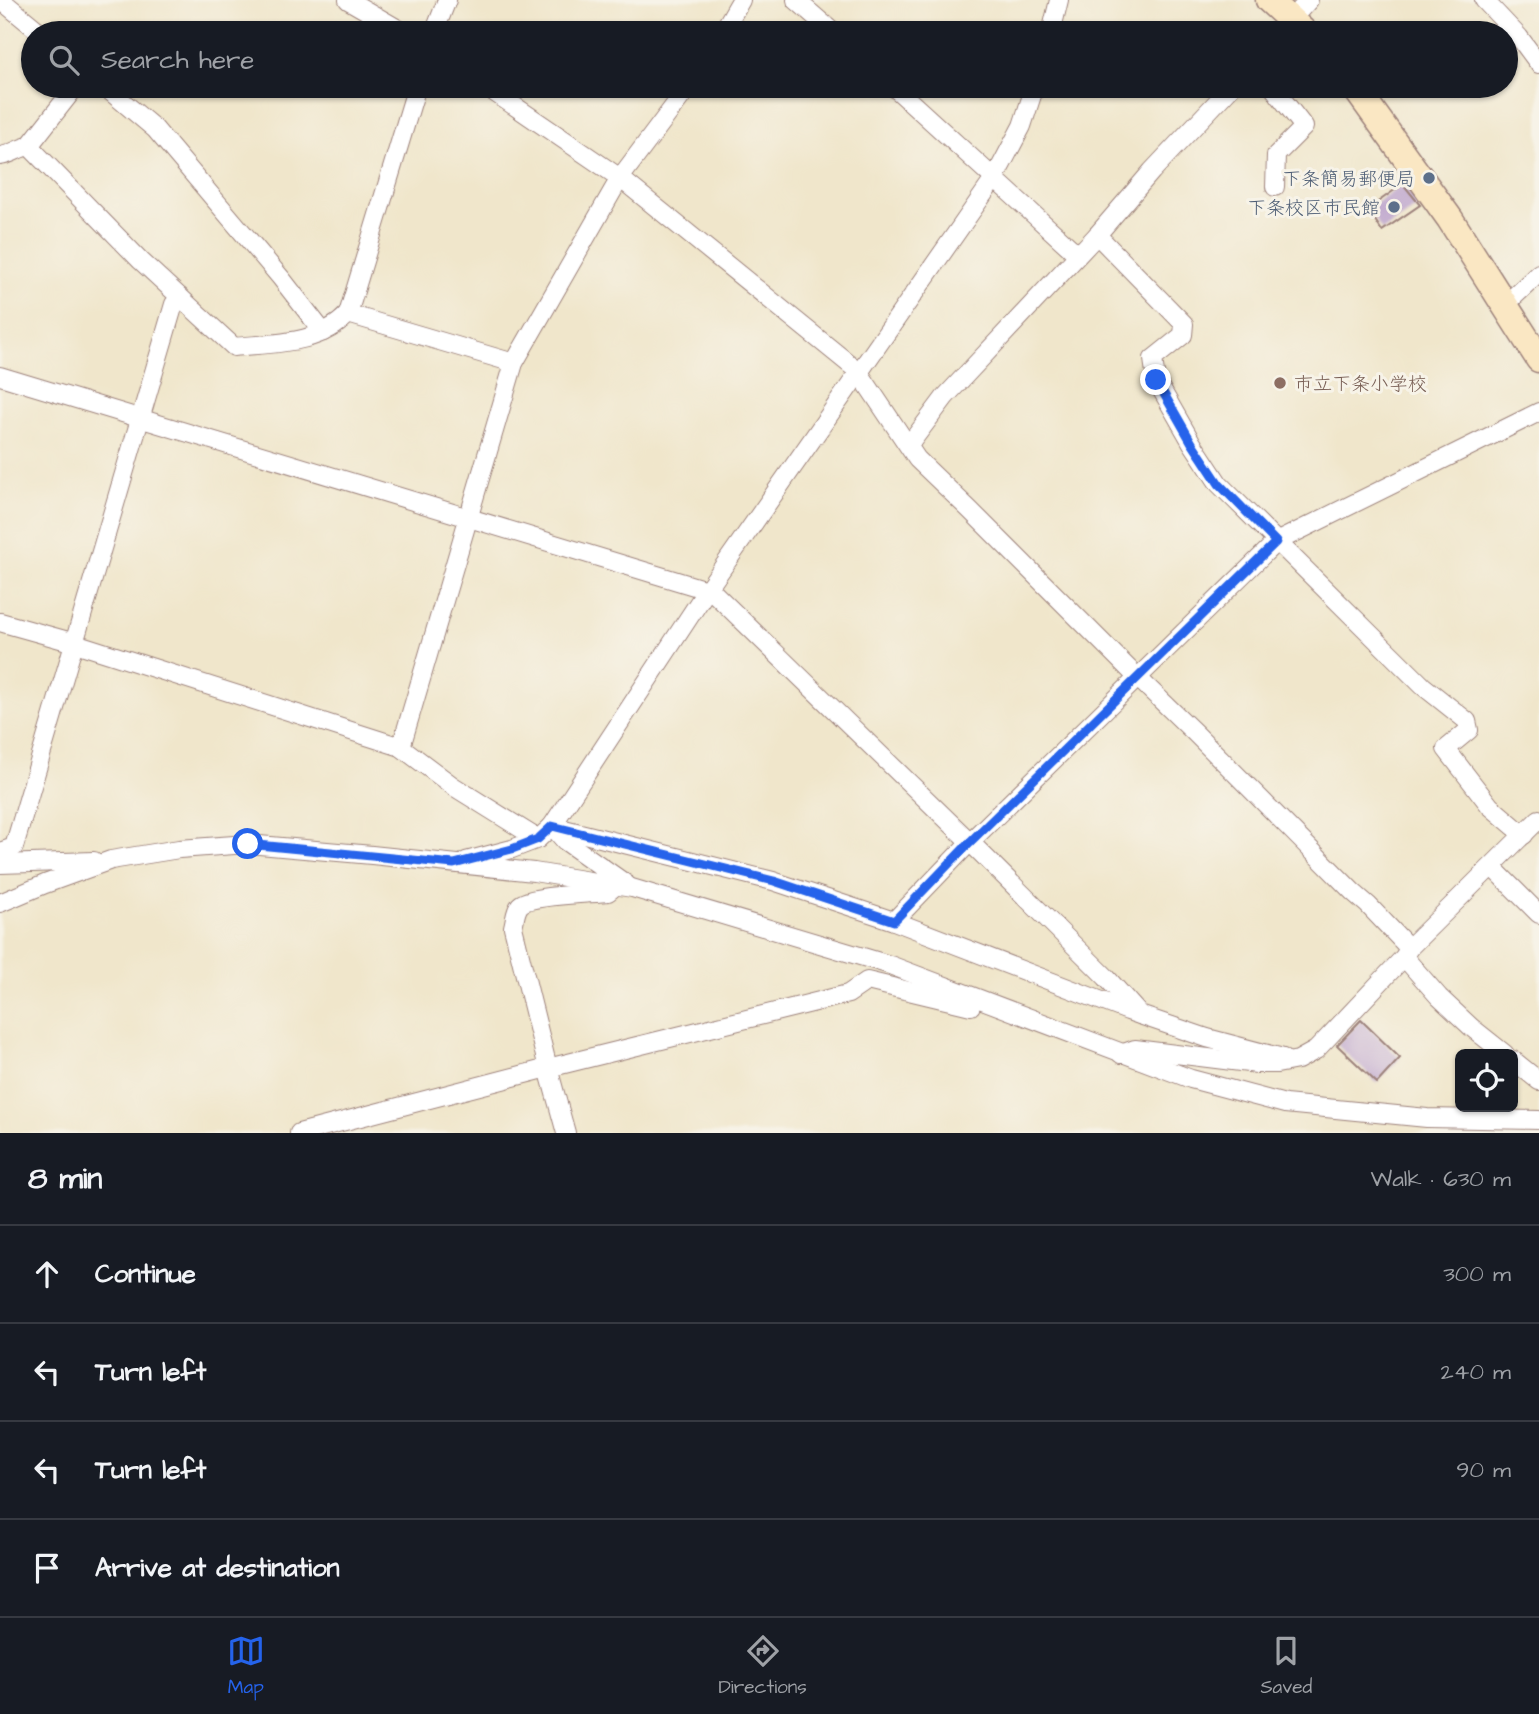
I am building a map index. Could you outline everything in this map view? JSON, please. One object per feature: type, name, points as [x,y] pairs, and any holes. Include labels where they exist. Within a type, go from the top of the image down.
[{"type":"street","points":[[1,0],[26,21]]},
{"type":"street","points":[[348,0],[384,21]]},
{"type":"street","points":[[439,21],[447,0]]},
{"type":"street","points":[[729,21],[741,0]]},
{"type":"street","points":[[796,0],[820,21]]},
{"type":"street","points":[[1054,21],[1059,0]]},
{"type":"street","points":[[1269,0],[1286,21]]},
{"type":"street","points":[[1297,21],[1309,0]]},
{"type":"street","points":[[1484,0],[1504,21]]},
{"type":"street","points":[[1518,36],[1539,64]]},
{"type":"street","points":[[0,156],[8,156],[29,146],[67,98]]},
{"type":"street","points":[[118,98],[155,129],[323,332]]},
{"type":"street","points":[[29,146],[141,261],[234,347],[297,341],[323,332],[348,314],[413,98]]},
{"type":"street","points":[[503,98],[620,178],[858,371],[917,459],[1368,905],[1407,952],[1439,997],[1499,1049]]},
{"type":"street","points":[[401,747],[514,363],[620,178],[680,98]]},
{"type":"street","points":[[906,98],[1078,255]]},
{"type":"street","points":[[454,864],[512,849],[538,839],[552,826],[707,590],[994,179],[1022,126],[1031,98]]},
{"type":"street","points":[[909,445],[945,397],[1221,98]]},
{"type":"street","points":[[1275,187],[1276,155],[1304,127],[1281,98]]},
{"type":"street","points":[[1363,98],[1450,219],[1539,359]]},
{"type":"street","points":[[1097,235],[1184,324],[1183,335],[1153,359],[1156,380],[1219,484],[1423,686],[1467,721],[1469,730],[1446,749],[1490,806],[1524,835]]},
{"type":"street","points":[[1505,304],[1539,273]]},
{"type":"street","points":[[0,852],[14,847],[174,304],[180,297]]},
{"type":"street","points":[[348,314],[514,363]]},
{"type":"street","points":[[0,376],[715,594],[970,842],[1106,977],[1140,1015]]},
{"type":"street","points":[[894,921],[970,842],[1276,542],[1539,412]]},
{"type":"street","points":[[0,622],[75,643],[401,747],[453,786],[538,839]]},
{"type":"street","points":[[1121,1054],[1135,1049],[1257,1064],[1277,1064],[1298,1060],[1316,1050],[1407,952],[1539,819]]},
{"type":"street","points":[[552,826],[565,841],[624,886]]},
{"type":"street","points":[[552,826],[774,881],[894,921],[1140,1015],[1207,1038],[1293,1061]]},
{"type":"street","points":[[0,863],[111,860],[179,849],[248,844],[534,872],[624,886],[890,965],[1191,1079],[1285,1104],[1427,1118],[1539,1120]]},
{"type":"street","points":[[0,903],[111,860]]},
{"type":"street","points":[[1492,867],[1539,914]]},
{"type":"street","points":[[566,1133],[513,927],[520,906],[531,899],[608,892],[624,886]]},
{"type":"street","points":[[299,1133],[848,994],[867,981],[981,1008],[1006,1009]]},
{"type":"street","points":[[1518,1064],[1539,1081]]},
{"type":"building","name":"下条校区市民館","points":[[1403,184],[1420,205],[1382,231],[1368,209]]},
{"type":"building","points":[[1361,1020],[1400,1058],[1377,1083],[1337,1045]]},
{"type":"place","name":"下条簡易郵便局","points":[[1429,178]]},
{"type":"place","name":"下条校区市民館","points":[[1394,207]]},
{"type":"place","name":"市立下条小学校","points":[[1280,383]]},
{"type":"route","points":[[248,844],[454,864],[512,849],[538,839],[552,826],[774,881],[894,921],[970,842],[1276,542],[1219,484],[1156,380]]}]
